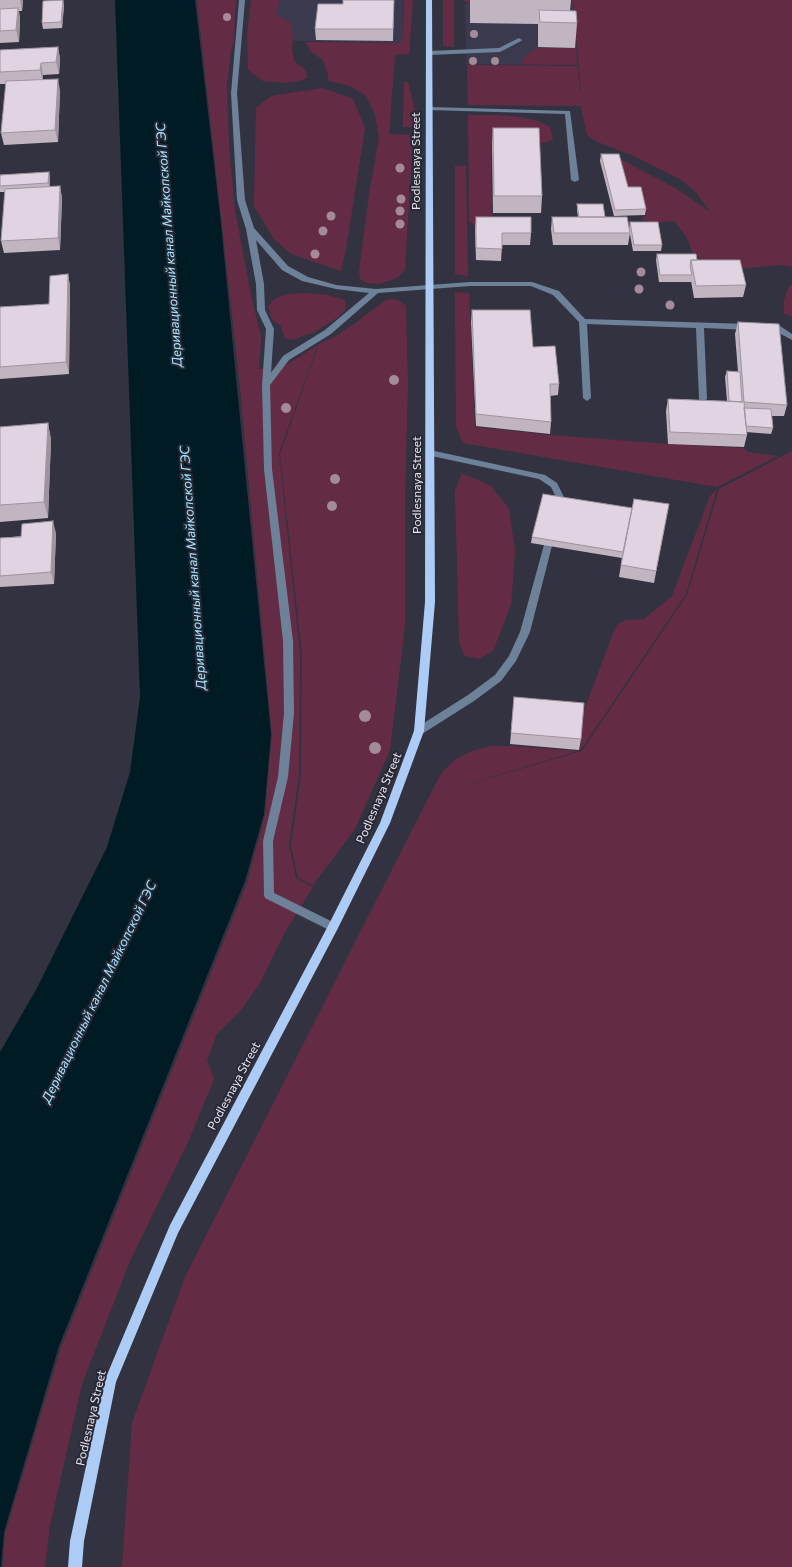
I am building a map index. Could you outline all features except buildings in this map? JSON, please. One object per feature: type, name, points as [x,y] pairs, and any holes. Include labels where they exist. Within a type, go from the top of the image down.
[{"type":"main road","name":"Podlesnaya Street","points":[[75,1567],[77,1541],[110,1382],[174,1229],[333,927],[384,823],[419,731],[430,602],[429,0]]},
{"type":"street","points":[[242,0],[234,93],[241,200],[250,229],[260,284],[261,310],[270,329],[266,385],[268,469],[288,641],[289,713],[283,777],[268,841],[269,895],[333,927]]},
{"type":"street","points":[[429,53],[500,50],[519,40]]},
{"type":"street","points":[[430,109],[568,112],[575,180]]},
{"type":"street","points":[[250,229],[285,268],[305,279],[336,287],[376,291],[470,284],[532,284],[556,293],[583,321],[587,398]]},
{"type":"street","points":[[266,385],[286,358],[328,332],[376,291]]},
{"type":"street","points":[[583,321],[777,328],[792,338]]},
{"type":"street","points":[[700,326],[703,399]]},
{"type":"street","points":[[419,731],[471,698],[498,678],[513,658],[525,632],[560,497],[554,485],[542,477],[430,453]]},
{"type":"shaded area","points":[[197,0],[236,0],[234,40],[231,50],[227,85],[229,147],[235,210],[251,295],[261,337],[259,369],[280,369],[318,345],[279,453],[300,654],[299,775],[289,845],[296,878],[313,887],[285,932],[260,983],[241,1010],[217,1034],[207,1060],[214,1079],[188,1142],[130,1261],[82,1384],[50,1525],[45,1567],[3,1567],[5,1534],[61,1348],[247,883],[265,815],[272,735],[239,377]]},
{"type":"shaded area","points":[[251,0],[280,0],[276,14],[291,22],[294,61],[306,70],[307,78],[299,81],[283,83],[263,81],[248,70],[247,35]]},
{"type":"shaded area","points":[[263,0],[403,0],[402,43],[257,40]]},
{"type":"shaded area","points":[[404,0],[413,0],[409,54],[395,55],[389,134],[413,135],[405,270],[397,278],[379,284],[367,283],[360,279],[359,271],[369,195],[379,138],[375,114],[365,95],[350,86],[329,81],[322,59],[311,52],[306,42],[402,43]]},
{"type":"shaded area","points":[[443,0],[454,0],[454,47],[443,46]]},
{"type":"shaded area","points":[[464,0],[792,0],[792,267],[780,265],[735,269],[711,267],[693,253],[686,236],[674,221],[654,223],[641,219],[646,215],[640,192],[628,193],[618,158],[677,189],[710,212],[696,192],[680,179],[631,155],[598,142],[587,135],[581,106],[468,105],[467,65],[578,66],[581,90],[573,3],[469,4]]},
{"type":"shaded area","points":[[465,4],[573,4],[578,65],[466,64]]},
{"type":"shaded area","points":[[538,48],[576,48],[577,65],[521,64],[526,55]]},
{"type":"shaded area","points":[[404,82],[408,82],[415,110],[413,127],[403,127]]},
{"type":"shaded area","points":[[323,88],[353,99],[365,128],[346,249],[341,271],[291,254],[274,239],[254,206],[256,108],[271,96]]},
{"type":"shaded area","points":[[468,115],[521,117],[538,121],[550,127],[553,140],[537,144],[491,144],[492,227],[478,227],[469,222]]},
{"type":"shaded area","points":[[455,166],[466,166],[468,276],[455,274]]},
{"type":"shaded area","points":[[792,284],[792,316],[784,314],[784,300],[788,288]]},
{"type":"shaded area","points":[[455,292],[469,293],[475,427],[550,435],[743,448],[748,452],[778,456],[717,487],[463,443],[456,426]]},
{"type":"shaded area","points":[[307,293],[328,295],[345,300],[346,309],[337,318],[315,332],[292,340],[285,339],[281,326],[272,320],[268,307],[274,299],[288,294]]},
{"type":"shaded area","points":[[386,300],[398,300],[406,306],[408,384],[405,501],[405,625],[390,750],[355,829],[313,885],[298,878],[291,846],[301,775],[302,655],[280,454],[319,344],[336,336]]},
{"type":"shaded area","points":[[792,451],[792,1567],[122,1567],[132,1423],[185,1277],[443,771],[456,759],[472,751],[491,746],[512,746],[578,751],[435,794],[582,751],[687,595],[719,489]]},
{"type":"shaded area","points":[[462,473],[491,486],[509,509],[515,550],[511,605],[493,651],[479,659],[465,656],[459,642],[455,491]]},
{"type":"shaded area","points":[[717,489],[686,594],[580,751],[583,713],[614,631],[618,624],[626,620],[644,619],[672,596],[710,496]]},
{"type":"water","name":"Деривационный канал Майкопской ГЭС","points":[[115,0],[195,0],[221,224],[271,734],[264,814],[245,881],[59,1346],[4,1532],[0,1567],[0,1052],[37,988],[107,847],[130,772],[140,697]]}]
